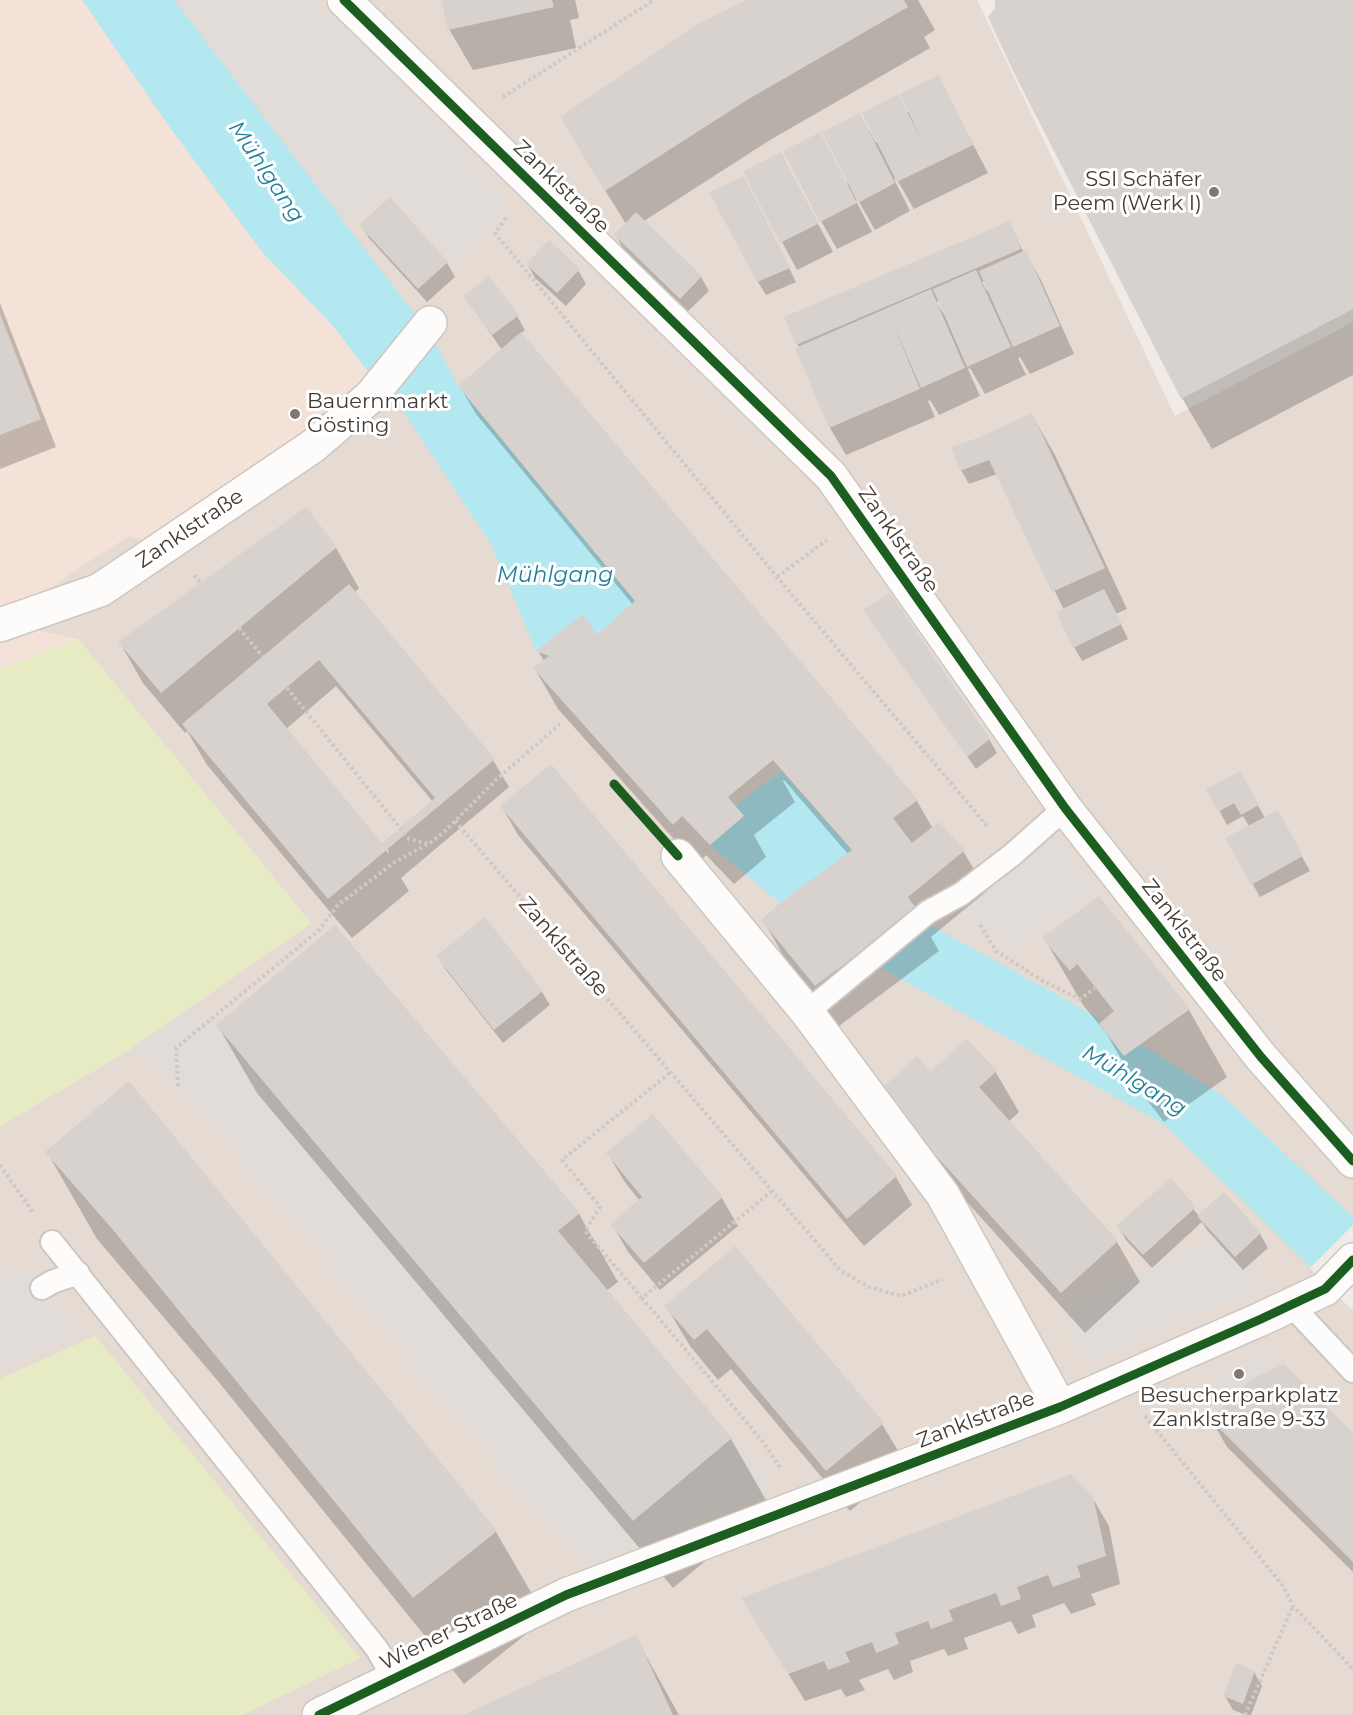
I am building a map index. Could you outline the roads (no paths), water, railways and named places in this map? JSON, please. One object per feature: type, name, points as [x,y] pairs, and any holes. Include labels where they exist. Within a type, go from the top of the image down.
[{"type":"street","name":"Zanklstraße","points":[[344,0],[831,476],[1065,808],[1261,1057],[1353,1161]]},
{"type":"street","name":"Zanklstraße","points":[[1,624],[100,590],[313,446],[371,396],[430,323]]},
{"type":"street","name":"Zanklstraße","points":[[678,856],[807,1012],[943,1195],[1060,1407]]},
{"type":"street","name":"Zanklstraße","points":[[596,1585],[1060,1407],[1325,1289],[1353,1260]]},
{"type":"street","name":"Wiener Straße","points":[[319,1715],[566,1596],[596,1585]]},
{"type":"lane","points":[[807,1012],[928,912],[962,894],[1012,855],[1065,808]]},
{"type":"lane","name":"Wiener Straße","points":[[52,1242],[377,1649],[394,1679]]},
{"type":"lane","points":[[42,1288],[78,1273]]},
{"type":"lane","points":[[1291,1305],[1353,1371]]},
{"type":"water","name":"Mühlgang","points":[[82,0],[174,0],[417,317],[436,345],[458,386],[635,601],[597,635],[583,615],[536,651],[492,546],[391,393],[369,373],[334,327],[262,252],[168,125]]},
{"type":"water","points":[[781,771],[852,850],[780,903],[710,845],[744,816],[736,806]]},
{"type":"water","name":"Mühlgang","points":[[917,910],[936,928],[1101,1019],[1097,1021],[1124,1055],[1141,1044],[1223,1096],[1353,1217],[1353,1308],[1164,1124],[866,960]]},
{"type":"place","name":"SSI Schäfer Peem (Werk I)","points":[[1214,192]]},
{"type":"place","name":"Bauernmarkt Gösting","points":[[295,414]]},
{"type":"place","name":"Besucherparkplatz Zanklstraße 9-33","points":[[1239,1374]]}]
